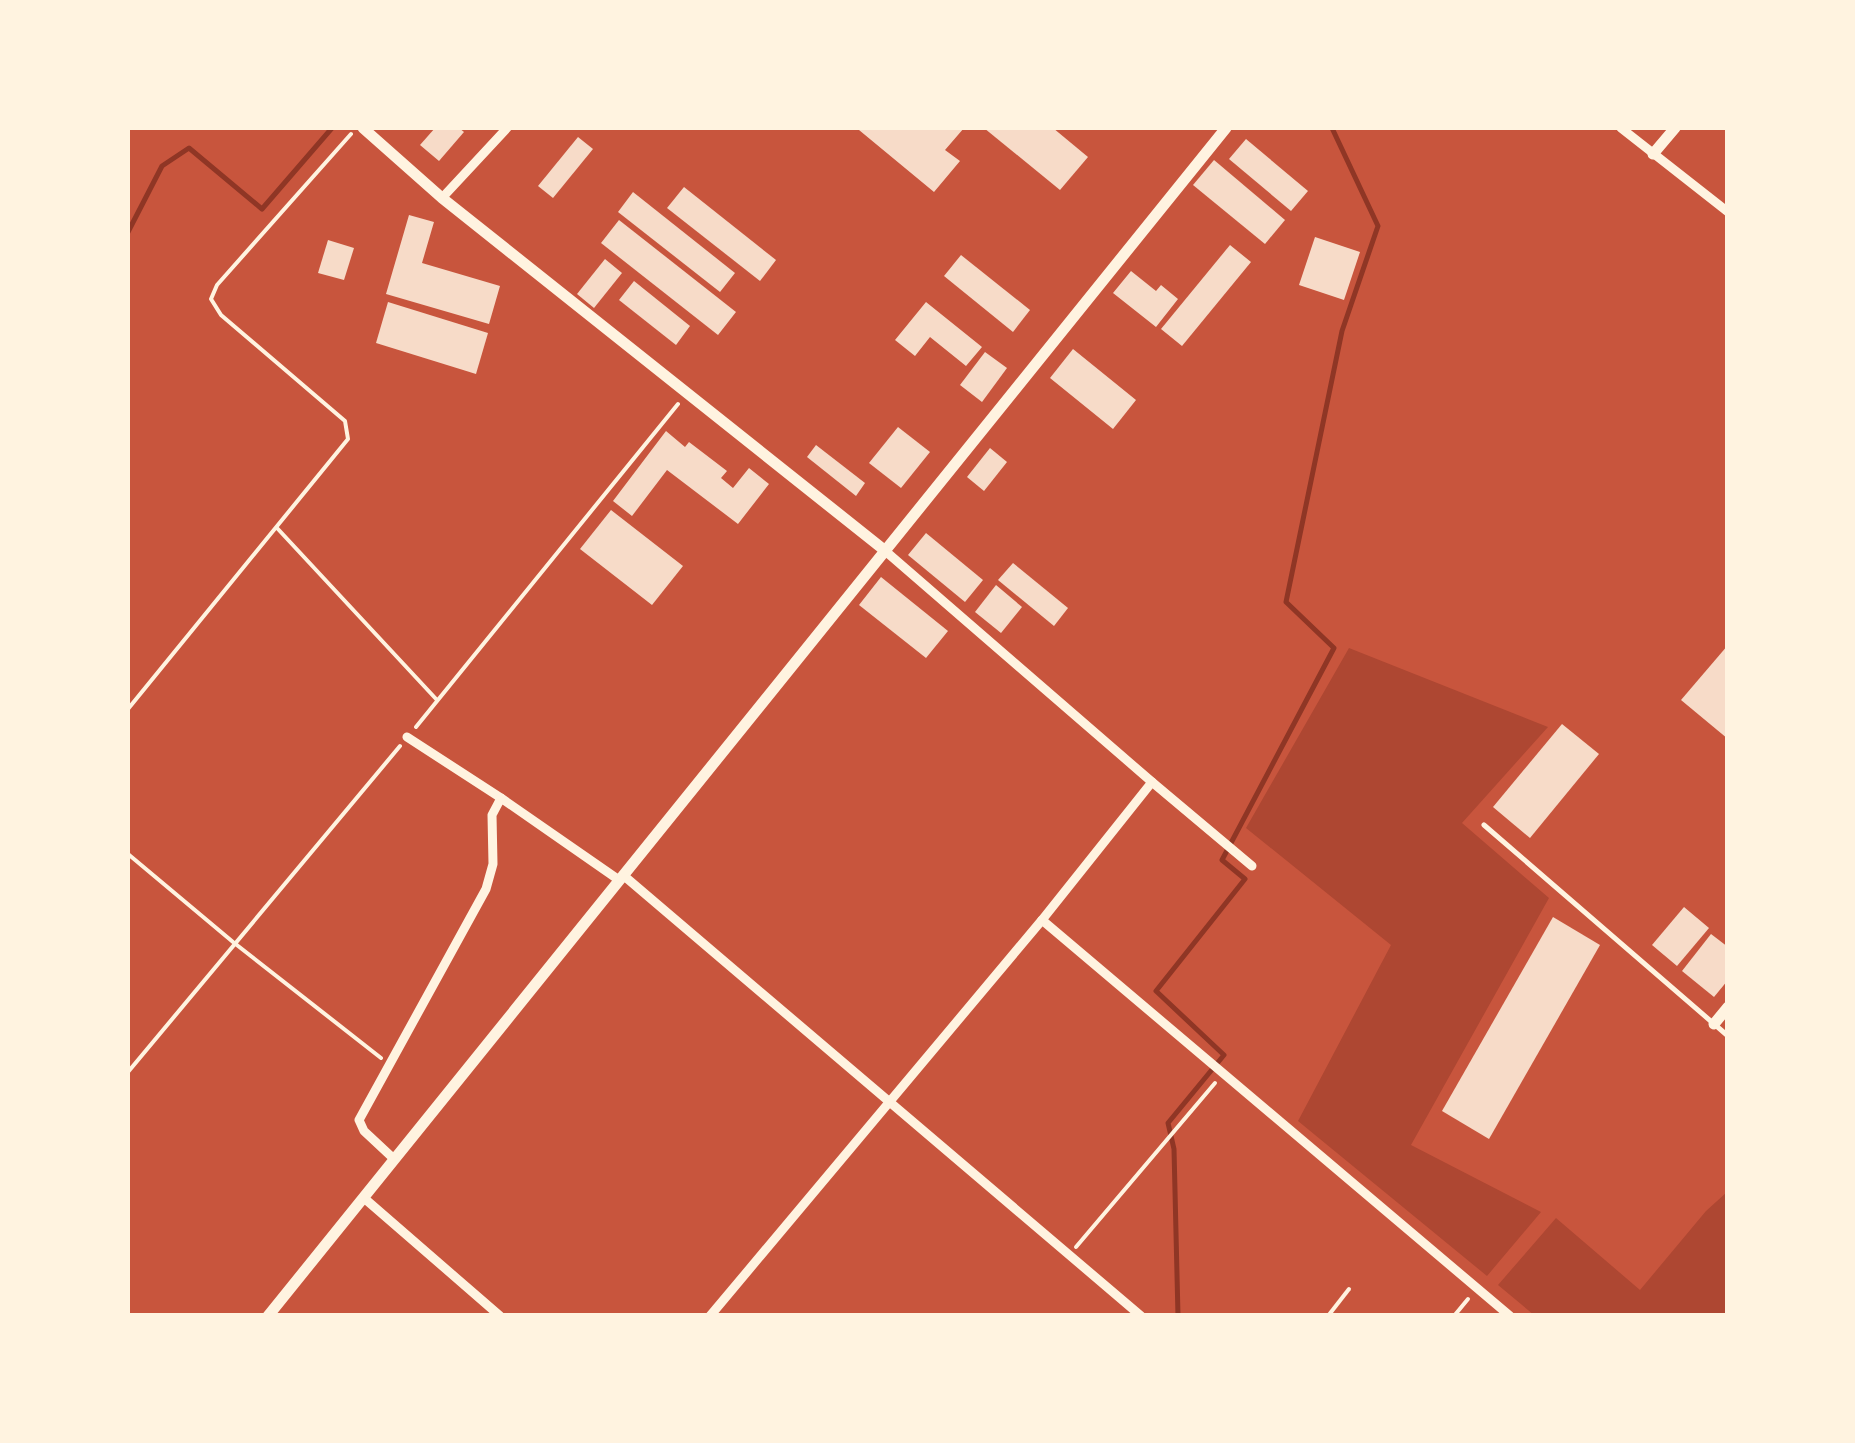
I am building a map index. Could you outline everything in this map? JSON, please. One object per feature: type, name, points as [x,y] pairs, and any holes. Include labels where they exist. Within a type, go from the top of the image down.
[{"type":"street","points":[[360,128],[442,198],[883,549],[1252,866]]},
{"type":"street","points":[[442,198],[508,128]]},
{"type":"street","points":[[268,1316],[1226,128]]},
{"type":"street","points":[[1621,128],[1728,212]]},
{"type":"street","points":[[1654,154],[1674,128]]},
{"type":"street","points":[[407,737],[621,878],[1141,1316]]},
{"type":"street","points":[[710,1316],[1042,920],[1152,782]]},
{"type":"street","points":[[394,1159],[364,1131],[359,1120],[486,889],[493,864],[492,814],[500,798]]},
{"type":"street","points":[[1042,920],[1510,1316]]},
{"type":"street","points":[[1714,1024],[1728,1007]]},
{"type":"street","points":[[364,1198],[500,1316]]},
{"type":"lane","points":[[1484,826],[1728,1036]]},
{"type":"path","points":[[128,709],[348,438],[345,420],[221,315],[212,299],[217,285],[360,128]]},
{"type":"path","points":[[276,528],[437,700]]},
{"type":"path","points":[[128,854],[390,1065]]},
{"type":"path","points":[[1070,1255],[1225,1072]]},
{"type":"path","points":[[1454,1316],[1478,1288]]},
{"type":"path","points":[[1328,1316],[1349,1289]]},
{"type":"shaded area","points":[[1349,648],[1548,727],[1462,823],[1549,898],[1411,1145],[1541,1212],[1487,1276],[1298,1121],[1391,945],[1246,828]]},
{"type":"shaded area","points":[[1727,1192],[1727,1315],[1534,1315],[1498,1285],[1556,1218],[1640,1290],[1706,1211]]},
{"type":"building","points":[[435,128],[459,128],[464,132],[439,161],[420,145]]},
{"type":"building","points":[[860,128],[964,128],[945,150],[960,161],[934,192]]},
{"type":"building","points":[[984,128],[1053,128],[1088,157],[1060,190]]},
{"type":"building","points":[[578,137],[593,149],[553,198],[538,186]]},
{"type":"building","points":[[1246,139],[1308,191],[1291,211],[1229,159]]},
{"type":"building","points":[[1214,160],[1285,220],[1265,244],[1193,185]]},
{"type":"building","points":[[684,187],[776,260],[760,281],[667,208]]},
{"type":"building","points":[[633,192],[735,273],[720,292],[618,212]]},
{"type":"building","points":[[409,215],[434,222],[422,263],[500,286],[489,324],[386,294]]},
{"type":"building","points":[[619,220],[736,312],[718,335],[601,243]]},
{"type":"building","points":[[1315,237],[1360,252],[1344,300],[1299,285]]},
{"type":"building","points":[[328,240],[354,248],[344,280],[318,273]]},
{"type":"building","points":[[1230,245],[1251,262],[1182,346],[1161,329]]},
{"type":"building","points":[[961,255],[1030,310],[1013,332],[944,276]]},
{"type":"building","points":[[605,259],[622,273],[594,308],[577,294]]},
{"type":"building","points":[[1131,271],[1156,291],[1161,285],[1178,299],[1156,327],[1113,293]]},
{"type":"building","points":[[634,281],[690,326],[676,345],[619,300]]},
{"type":"building","points":[[388,302],[488,333],[476,374],[376,343]]},
{"type":"building","points":[[926,302],[982,347],[966,366],[930,337],[915,356],[895,340]]},
{"type":"building","points":[[1073,349],[1136,400],[1113,429],[1050,378]]},
{"type":"building","points":[[985,352],[1007,368],[982,402],[960,385]]},
{"type":"building","points":[[898,427],[930,452],[901,488],[869,463]]},
{"type":"building","points":[[666,431],[685,447],[689,442],[727,471],[721,478],[733,488],[749,468],[769,484],[738,524],[667,470],[632,516],[613,501]]},
{"type":"building","points":[[816,445],[865,483],[856,496],[807,457]]},
{"type":"building","points":[[990,448],[1007,462],[984,491],[967,477]]},
{"type":"building","points":[[611,510],[683,566],[652,605],[580,549]]},
{"type":"building","points":[[926,533],[983,580],[965,602],[908,555]]},
{"type":"building","points":[[1013,563],[1068,608],[1054,626],[998,580]]},
{"type":"building","points":[[881,577],[948,631],[926,658],[859,605]]},
{"type":"building","points":[[996,585],[1022,607],[1001,633],[975,612]]},
{"type":"building","points":[[1728,645],[1728,739],[1681,700]]},
{"type":"building","points":[[1562,724],[1599,754],[1530,838],[1493,807]]},
{"type":"building","points":[[1684,907],[1709,928],[1677,966],[1652,945]]},
{"type":"building","points":[[1553,917],[1600,945],[1489,1139],[1442,1111]]},
{"type":"building","points":[[1711,934],[1728,947],[1728,980],[1714,997],[1682,971]]},
{"type":"waterway","points":[[128,232],[162,166],[189,148],[262,209],[332,128]]},
{"type":"waterway","points":[[1178,1316],[1174,1149],[1168,1123],[1224,1055],[1156,991],[1245,879],[1222,860],[1334,648],[1286,602],[1342,331],[1378,226],[1332,128]]}]
